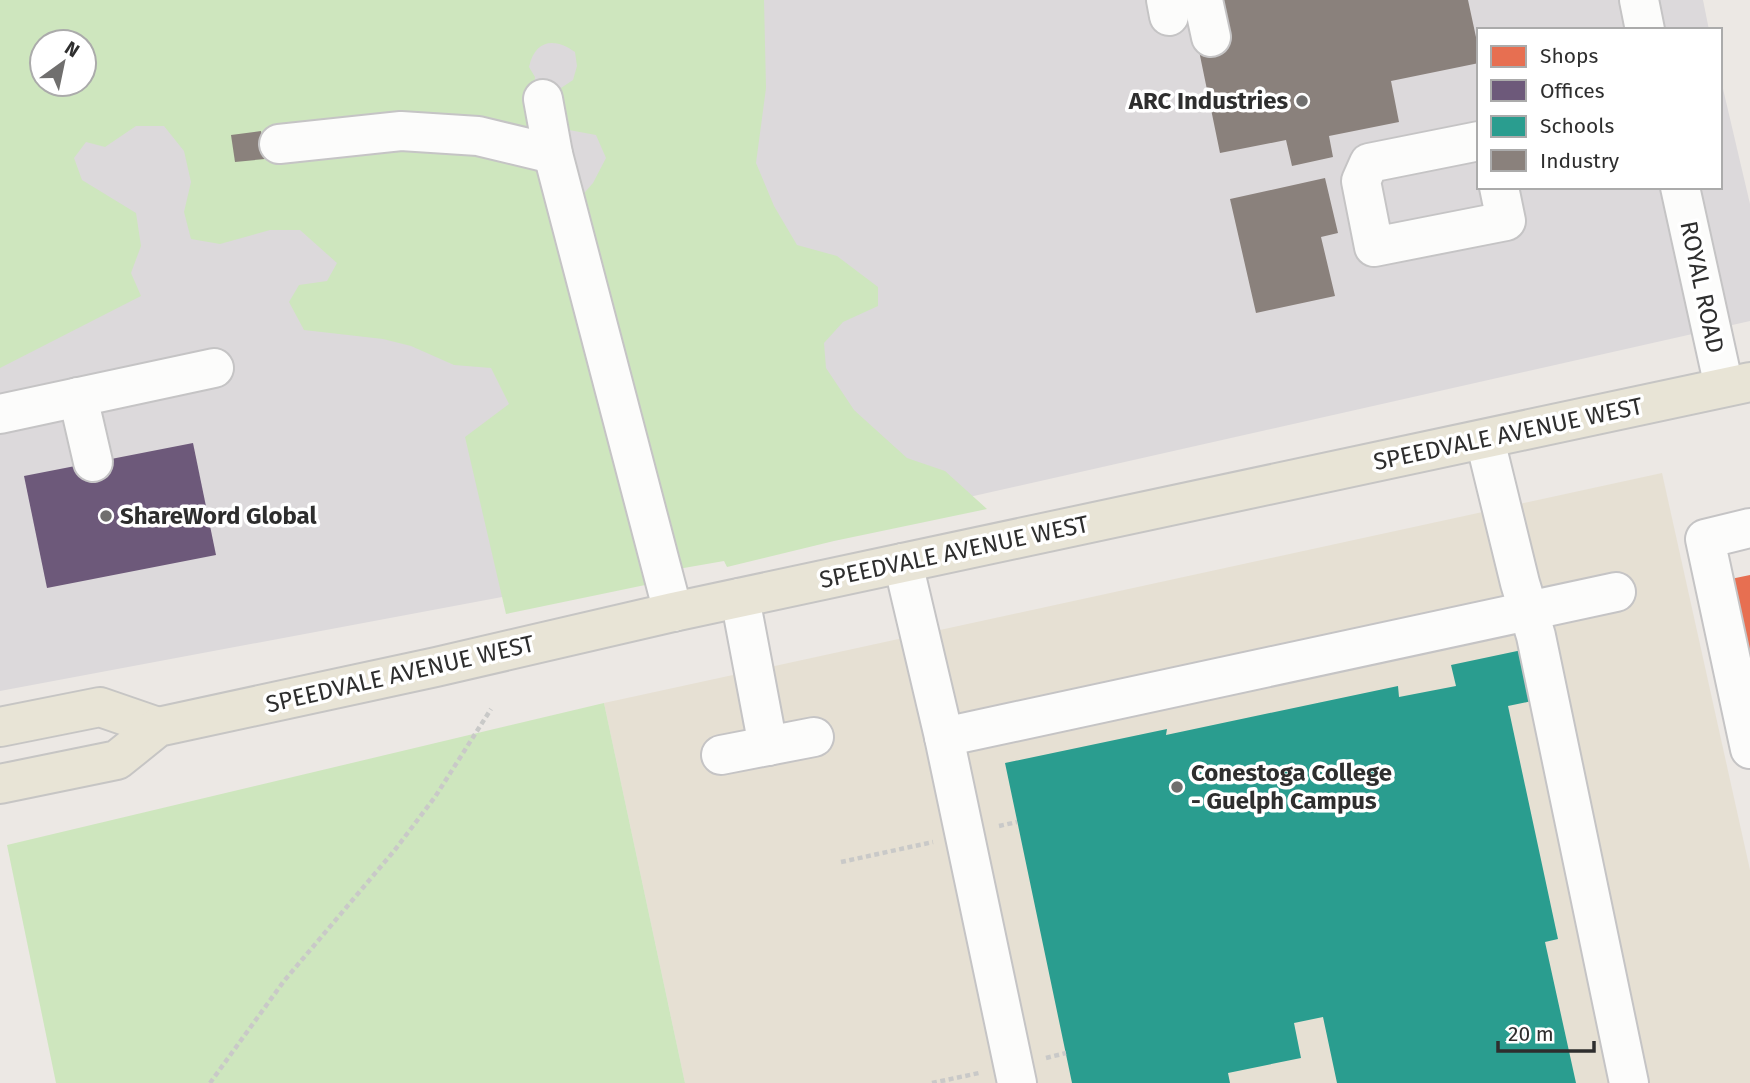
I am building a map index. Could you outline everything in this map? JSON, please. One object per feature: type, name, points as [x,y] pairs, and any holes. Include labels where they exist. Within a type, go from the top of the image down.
[{"type":"main road","name":"SPEEDVALE AVENUE WEST","points":[[0,784],[117,760],[158,727],[673,612],[1737,384]]},
{"type":"main road","points":[[0,727],[100,707],[158,727]]},
{"type":"street","points":[[1203,0],[1211,37]]},
{"type":"street","points":[[543,99],[553,154],[673,612]]},
{"type":"street","points":[[279,144],[401,131],[478,136],[553,154]]},
{"type":"street","points":[[1477,141],[1369,163],[1361,181],[1374,247],[1506,221],[1499,189]]},
{"type":"street","name":"ROYAL ROAD","points":[[1681,189],[1737,384]]},
{"type":"street","points":[[0,414],[214,368]]},
{"type":"street","points":[[78,397],[93,462]]},
{"type":"street","points":[[1485,440],[1536,636],[1629,1083]]},
{"type":"street","points":[[1750,528],[1705,538],[1750,749]]},
{"type":"street","points":[[904,563],[944,737],[1017,1083]]},
{"type":"street","points":[[944,737],[1524,596],[1616,592]]},
{"type":"street","points":[[740,598],[768,746]]},
{"type":"street","points":[[721,755],[814,737]]},
{"type":"path","points":[[210,1083],[284,981],[427,808],[491,709]]},
{"type":"shaded area","points":[[0,0],[1703,0],[1709,28],[1477,28],[1477,189],[1722,189],[1722,85],[1750,204],[1750,321],[641,571],[0,691]]},
{"type":"shaded area","name":"Conestoga College - Guelph Campus","points":[[1662,473],[1750,870],[1750,1083],[685,1083],[604,703]]},
{"type":"green space","points":[[0,0],[764,0],[766,88],[756,163],[774,206],[797,245],[837,256],[878,287],[878,306],[843,322],[824,343],[826,368],[854,410],[907,458],[945,471],[987,509],[727,567],[724,561],[678,569],[578,200],[593,183],[606,158],[596,135],[569,130],[561,123],[558,90],[573,80],[577,66],[575,52],[560,44],[541,46],[532,58],[529,67],[535,77],[528,132],[546,168],[650,584],[506,614],[465,437],[509,404],[491,368],[454,365],[411,346],[383,339],[304,330],[289,302],[299,285],[327,281],[337,263],[300,230],[270,230],[220,244],[191,239],[184,212],[191,182],[184,151],[164,126],[136,126],[105,147],[86,142],[74,158],[82,180],[136,213],[141,246],[131,273],[141,296],[0,368]]},
{"type":"green space","points":[[604,703],[685,1083],[56,1083],[7,845]]},
{"type":"building: Shops","points":[[1750,575],[1750,691],[1726,580]]},
{"type":"building: Offices","points":[[193,443],[216,555],[47,588],[24,476]]},
{"type":"building: Schools","points":[[1522,650],[1532,701],[1508,706],[1558,939],[1545,942],[1576,1083],[1337,1083],[1323,1017],[1294,1023],[1301,1058],[1228,1073],[1230,1083],[1072,1083],[1005,763],[1167,729],[1166,735],[1398,686],[1399,697],[1456,686],[1451,665]]},
{"type":"building: Industry","name":"ARC Industries","points":[[1221,0],[1468,0],[1477,42],[1477,63],[1391,81],[1399,122],[1329,136],[1333,157],[1292,166],[1286,140],[1220,153],[1197,41]]},
{"type":"building: Industry","points":[[261,131],[265,159],[235,162],[231,135]]},
{"type":"building: Industry","points":[[1325,178],[1338,233],[1321,237],[1335,296],[1256,313],[1230,199]]},
{"type":"place","name":"ARC Industries","points":[[1302,101]]},
{"type":"place","name":"ShareWord Global","points":[[106,516]]},
{"type":"place","name":"Conestoga College - Guelph Campus","points":[[1177,787]]}]
